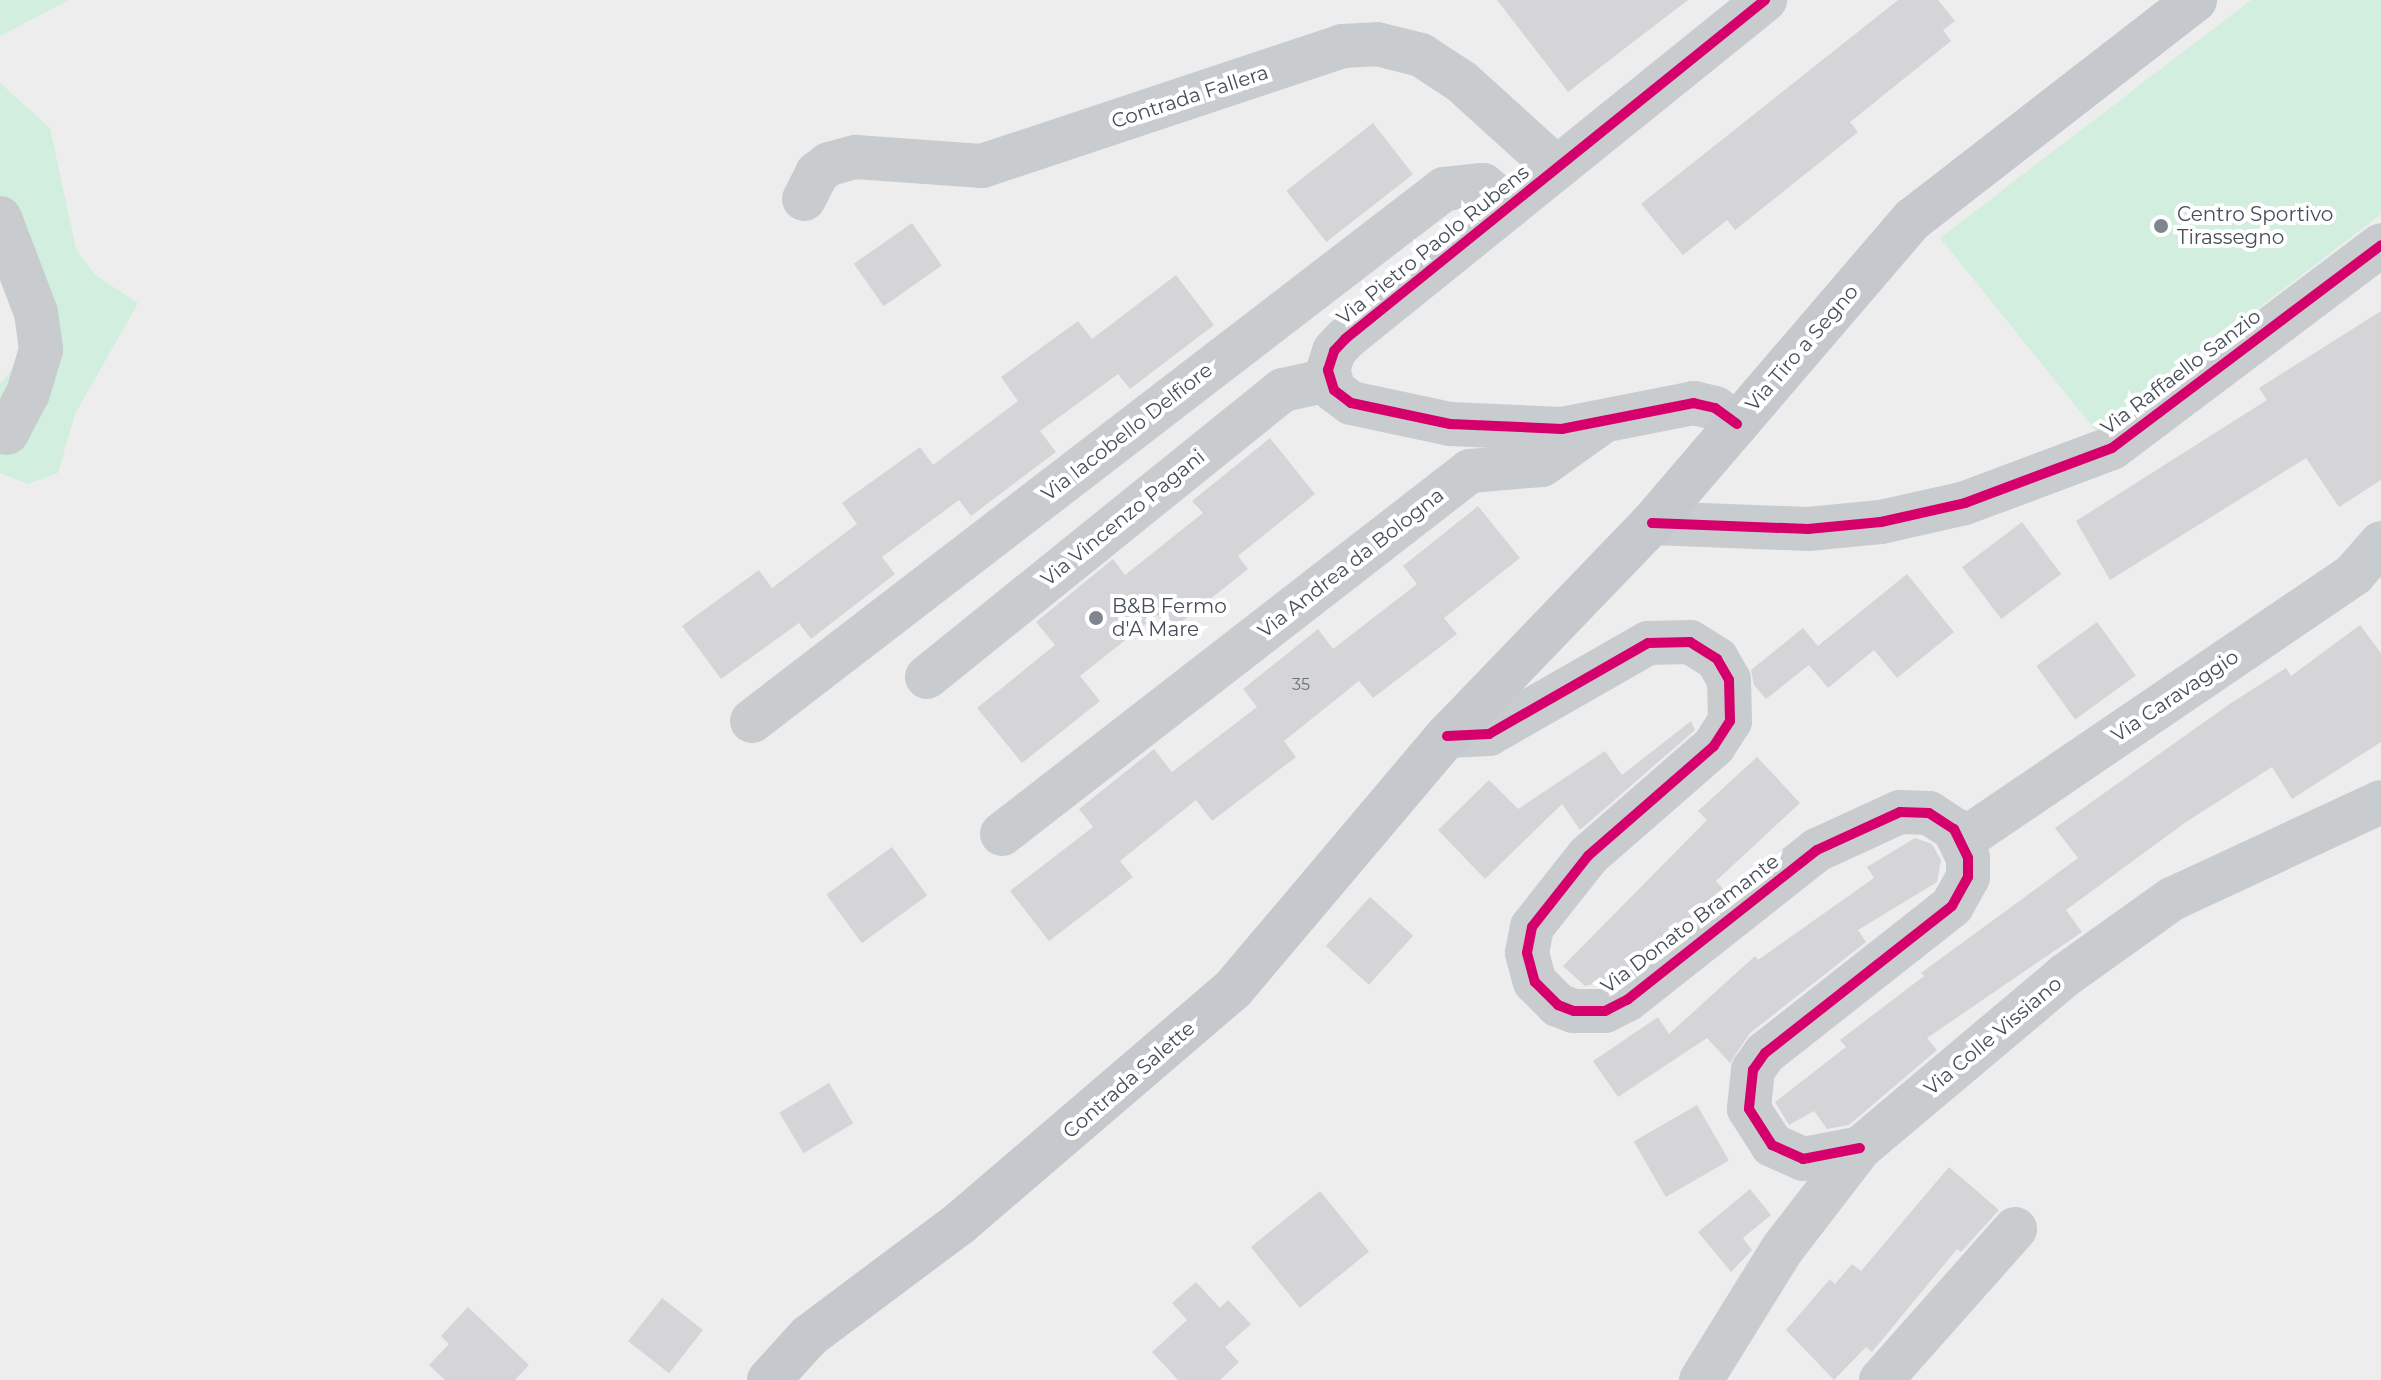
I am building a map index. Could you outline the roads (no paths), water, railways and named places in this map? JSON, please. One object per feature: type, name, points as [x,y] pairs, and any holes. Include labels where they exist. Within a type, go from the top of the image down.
[{"type":"main road","name":"Via Tiro a Segno","points":[[1447,736],[1652,523],[1913,219],[2195,0]]},
{"type":"main road","name":"Contrada Salette","points":[[769,1380],[809,1336],[960,1223],[1233,989],[1447,736]]},
{"type":"street","name":"Via Pietro Paolo Rubens","points":[[1329,380],[1330,359],[1340,344],[1765,0]]},
{"type":"street","name":"Contrada Fallera","points":[[804,199],[817,173],[829,164],[856,157],[982,166],[1342,46],[1377,44],[1421,55],[1462,82],[1557,168]]},
{"type":"street","name":"Via Iacobello Delfiore","points":[[752,721],[1444,189],[1483,185],[1509,207]]},
{"type":"street","points":[[0,218],[36,313],[41,350],[28,393],[7,433]]},
{"type":"street","name":"Via Raffaello Sanzio","points":[[1652,523],[1808,529],[1881,522],[1965,503],[2112,448],[2381,245]]},
{"type":"street","points":[[1329,380],[1351,403],[1435,421],[1515,430],[1602,422],[1694,403],[1715,408],[1737,424]]},
{"type":"street","name":"Via Vincenzo Pagani","points":[[927,677],[1283,390],[1329,380]]},
{"type":"street","name":"Via Andrea da Bologna","points":[[1002,834],[1470,471],[1542,465],[1602,422]]},
{"type":"street","name":"Via Caravaggio","points":[[1963,840],[2354,574],[2381,543]]},
{"type":"street","name":"Via Donato Bramante","points":[[1447,736],[1489,734],[1648,643],[1690,642],[1717,659],[1729,680],[1730,721],[1714,746],[1588,856],[1532,927],[1527,953],[1535,982],[1558,1005],[1574,1011],[1617,1006],[1817,850],[1889,816],[1929,813],[1944,819],[1963,840]]},
{"type":"street","name":"Via Colle Vissiano","points":[[1701,1380],[1783,1248],[1860,1148],[2064,976],[2172,899],[2381,802]]},
{"type":"street","points":[[1860,1148],[1803,1159],[1772,1145],[1749,1109],[1753,1070],[1765,1053],[1952,906],[1968,877],[1963,840]]},
{"type":"street","points":[[1881,1380],[2015,1229]]},
{"type":"place","name":"Centro Sportivo Tirassegno","points":[[2161,226]]},
{"type":"place","name":"B&B Fermo d'A Mare","points":[[1096,618]]}]
